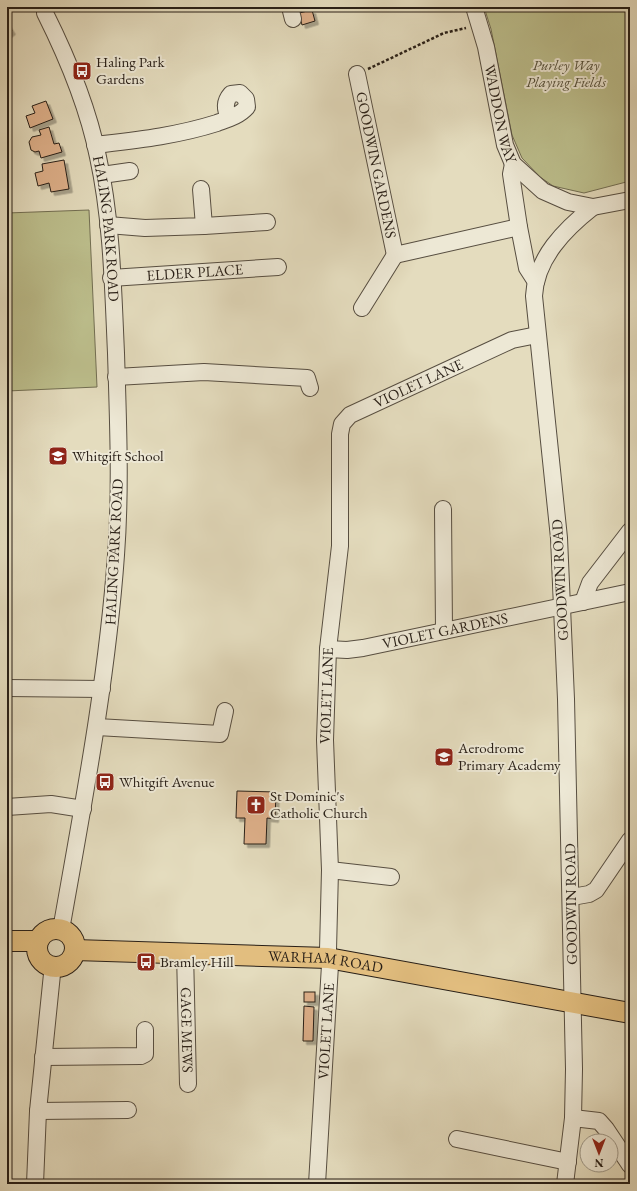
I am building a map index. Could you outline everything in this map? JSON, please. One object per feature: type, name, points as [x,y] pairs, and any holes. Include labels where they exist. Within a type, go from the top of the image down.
[{"type":"main road","points":[[61,930],[69,934],[74,942],[75,950],[73,957],[66,964],[55,968],[48,966],[41,961],[37,954],[38,941],[48,931],[61,930]]},
{"type":"main road","points":[[7,941],[38,941]]},
{"type":"main road","name":"WARHAM ROAD","points":[[75,950],[185,952],[328,958],[630,1013]]},
{"type":"street","name":"WADDON WAY","points":[[474,7],[488,58],[502,134],[513,164],[532,182],[550,195],[568,202],[593,207],[630,200]]},
{"type":"street","name":"HALING PARK ROAD","points":[[43,9],[74,78],[95,145],[102,175],[108,225],[111,278],[116,377],[119,489],[118,527],[111,622],[97,727],[61,930]]},
{"type":"street","name":"GOODWIN GARDENS","points":[[357,74],[395,255],[362,308]]},
{"type":"street","points":[[95,145],[178,134],[229,118]]},
{"type":"street","points":[[513,164],[511,174],[519,228],[527,268],[536,282]]},
{"type":"street","points":[[102,175],[130,171]]},
{"type":"street","points":[[201,189],[204,226]]},
{"type":"street","name":"GOODWIN ROAD","points":[[565,1184],[573,1118],[572,897],[566,699],[557,515],[534,296],[536,282],[542,265],[555,244],[567,230],[593,207]]},
{"type":"street","points":[[108,225],[145,228],[267,222]]},
{"type":"street","name":"GOODWIN GARDENS","points":[[395,255],[519,228]]},
{"type":"street","name":"ELDER PLACE","points":[[111,278],[278,267]]},
{"type":"street","name":"VIOLET LANE","points":[[316,1184],[328,1026],[330,965],[328,958],[330,870],[325,740],[328,649],[340,546],[339,445],[342,424],[350,415],[512,340],[537,335]]},
{"type":"street","points":[[116,377],[204,372],[307,378],[310,388]]},
{"type":"street","points":[[443,509],[444,631]]},
{"type":"street","points":[[583,602],[590,583],[630,531]]},
{"type":"street","name":"VIOLET GARDENS","points":[[328,649],[358,648],[630,592]]},
{"type":"street","points":[[7,688],[102,689]]},
{"type":"street","points":[[97,727],[220,734],[225,711]]},
{"type":"street","points":[[7,807],[51,804],[83,810]]},
{"type":"street","points":[[572,897],[589,894],[596,890],[630,840]]},
{"type":"street","points":[[330,870],[391,878]]},
{"type":"street","name":"GAGE MEWS","points":[[185,952],[188,1084]]},
{"type":"street","points":[[35,1184],[38,1111],[43,1056],[52,974],[55,968]]},
{"type":"street","points":[[43,1056],[141,1056],[145,1054],[145,1030]]},
{"type":"street","points":[[38,1111],[128,1110]]},
{"type":"street","points":[[573,1118],[599,1121],[606,1128],[630,1165]]},
{"type":"street","points":[[457,1139],[568,1162]]},
{"type":"path","points":[[357,74],[444,33],[480,25]]},
{"type":"green space","name":"Purley Way Playing Fields","points":[[484,7],[630,7],[630,181],[584,193],[553,186],[540,177],[522,158],[512,135],[491,29]]},
{"type":"green space","points":[[89,210],[97,387],[7,391],[7,213]]},
{"type":"building","points":[[312,10],[315,21],[302,25],[299,13]]},
{"type":"building","points":[[7,23],[12,31],[7,35]]},
{"type":"building","points":[[46,101],[53,119],[30,128],[26,116],[35,113],[32,106]]},
{"type":"building","points":[[49,127],[54,144],[59,143],[62,152],[41,158],[39,151],[35,152],[31,150],[29,142],[32,137],[41,135],[39,130]]},
{"type":"building","points":[[64,160],[69,189],[51,192],[49,183],[38,186],[35,173],[43,171],[42,164]]},
{"type":"building","name":"St Dominic's Catholic Church","points":[[237,791],[276,792],[275,819],[267,818],[266,844],[244,844],[245,818],[236,818]]},
{"type":"building","points":[[304,992],[315,992],[315,1002],[304,1002]]},
{"type":"building","points":[[304,1006],[314,1007],[313,1041],[303,1041]]},
{"type":"place","name":"Haling Park Gardens","points":[[82,71]]},
{"type":"place","name":"Whitgift School","points":[[58,456]]},
{"type":"place","name":"Aerodrome Primary Academy","points":[[444,757]]},
{"type":"place","name":"Whitgift Avenue","points":[[105,782]]},
{"type":"place","name":"St Dominic's Catholic Church","points":[[256,805]]},
{"type":"place","name":"Bramley Hill","points":[[146,962]]}]
